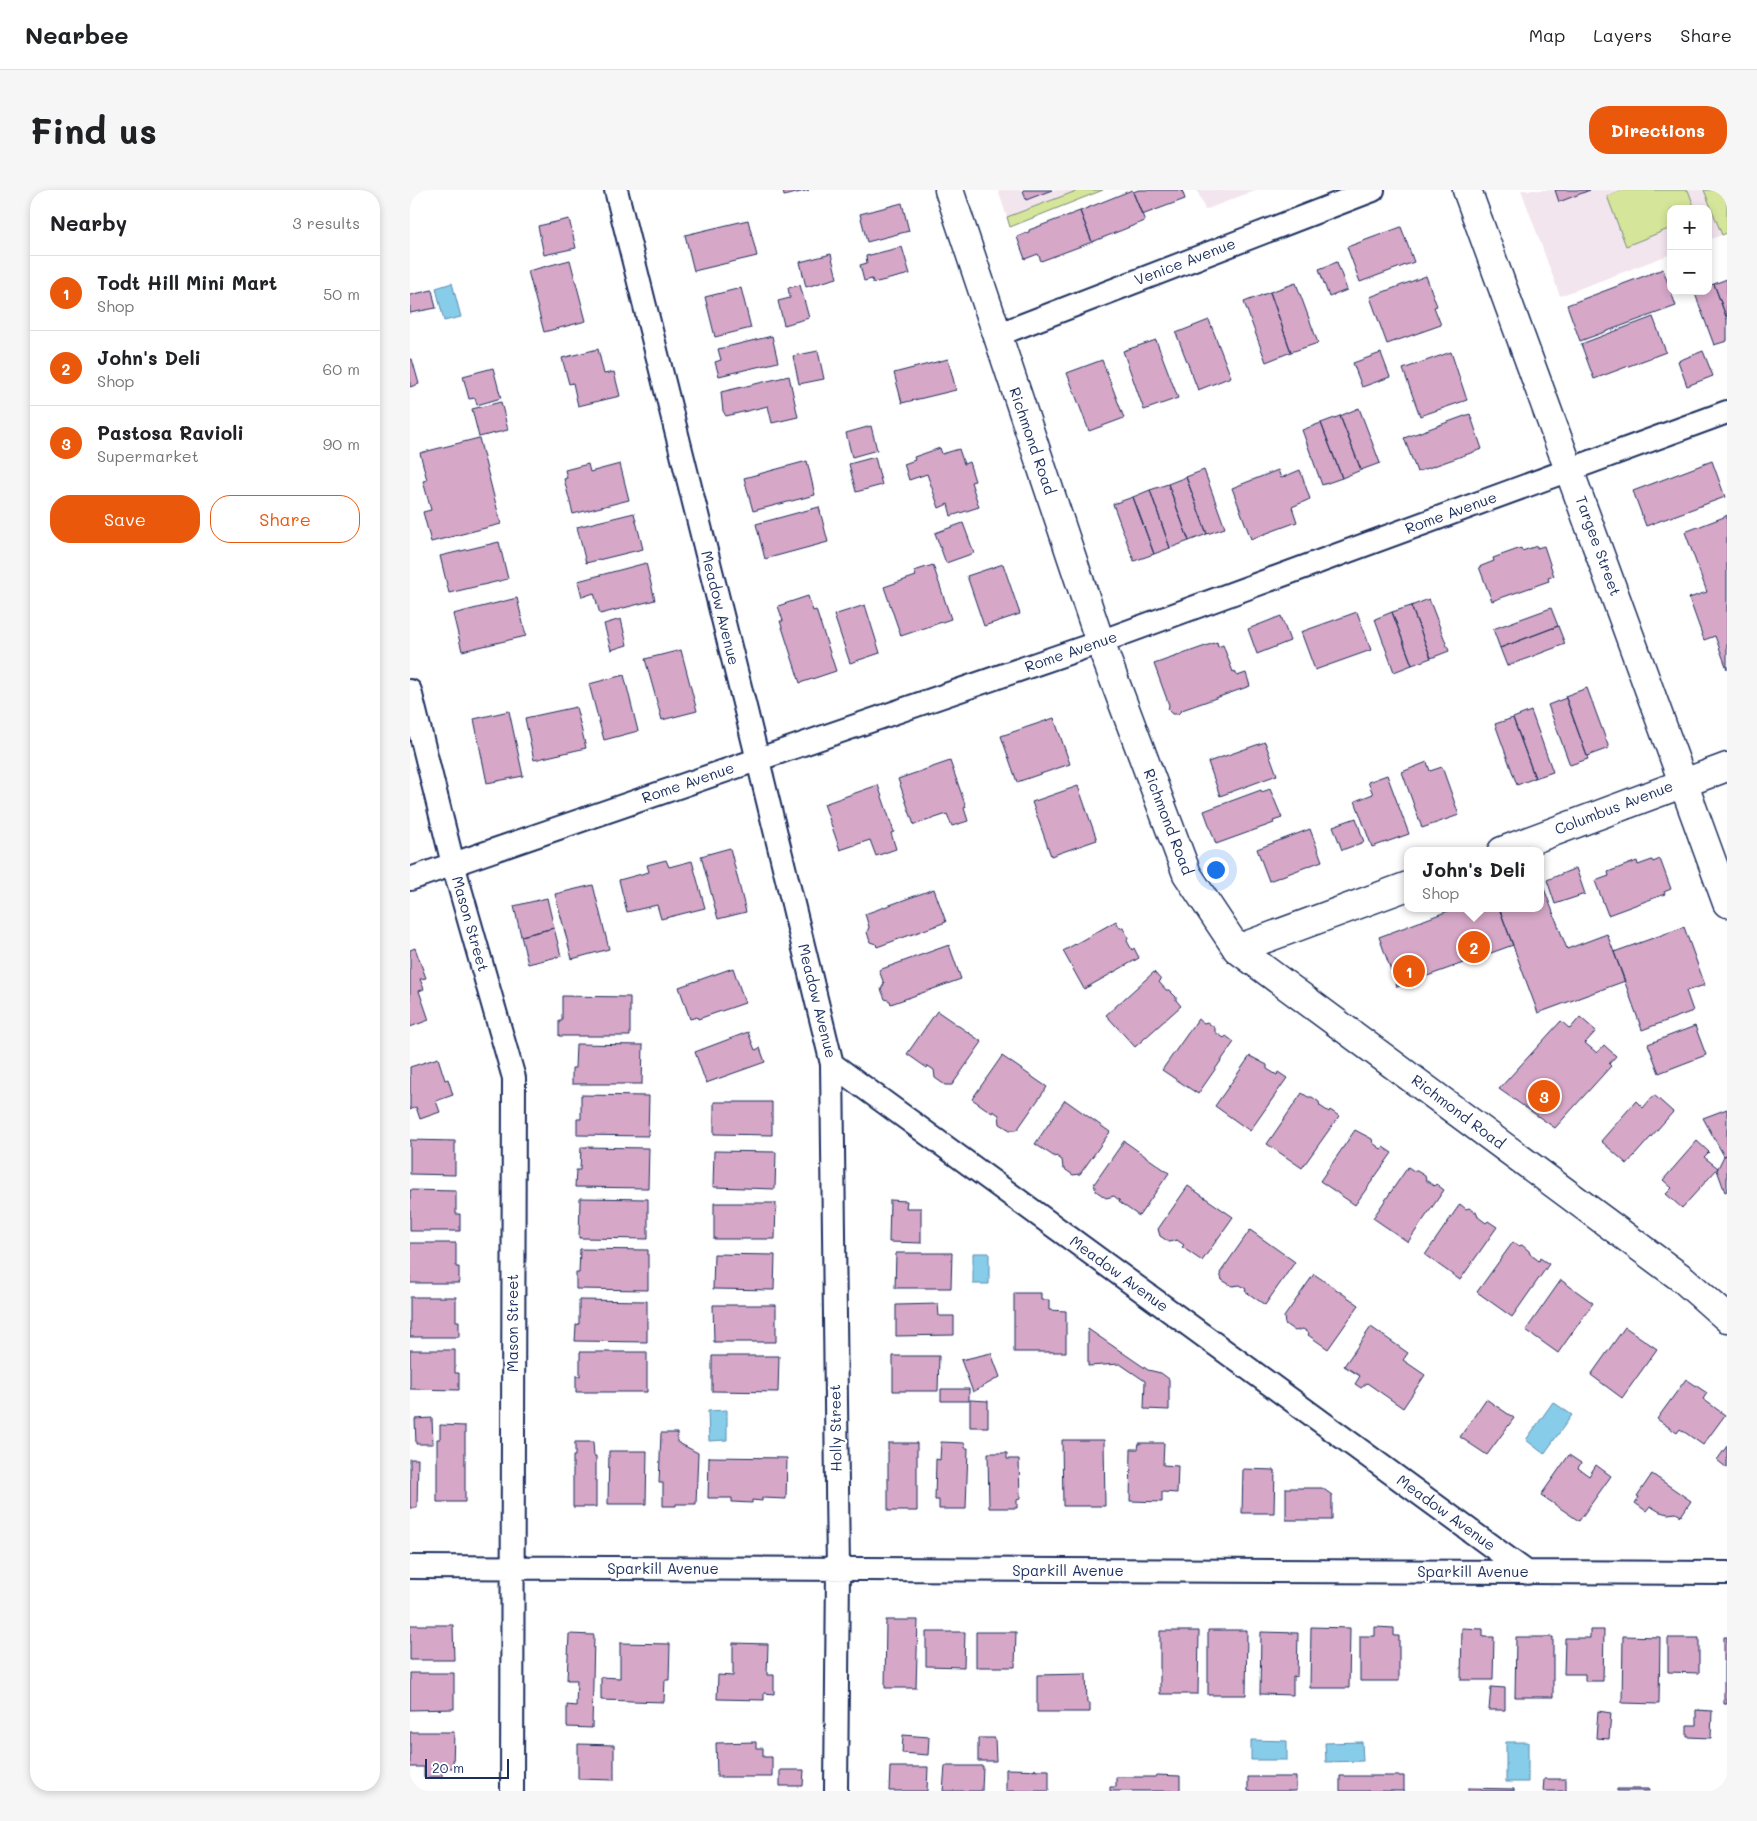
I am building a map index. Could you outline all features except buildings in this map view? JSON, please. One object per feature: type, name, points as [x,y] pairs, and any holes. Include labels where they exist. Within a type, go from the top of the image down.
[{"type":"main road","name":"Richmond Road","points":[[949,190],[1100,642],[1187,874],[1238,949],[1684,1280],[1727,1318]]},
{"type":"main road","name":"Targee Street","points":[[1467,190],[1727,903]]},
{"type":"main road","name":"Columbus Avenue","points":[[1513,847],[1727,766]]},
{"type":"main road","points":[[1238,949],[1404,887]]},
{"type":"street","name":"Meadow Avenue","points":[[616,190],[832,1064],[1528,1573]]},
{"type":"street","name":"Venice Avenue","points":[[997,334],[1373,190]]},
{"type":"street","name":"Rome Avenue","points":[[410,878],[1100,642],[1727,412]]},
{"type":"street","name":"Mason Street","points":[[410,691],[453,864],[514,1078],[512,1791]]},
{"type":"street","name":"Holly Street","points":[[832,1064],[838,1570],[836,1791]]},
{"type":"street","name":"Sparkill Avenue","points":[[410,1567],[1727,1573]]},
{"type":"shaded area","points":[[998,190],[1103,190],[1010,227]]},
{"type":"shaded area","points":[[1197,190],[1256,190],[1205,210]]},
{"type":"shaded area","points":[[1521,190],[1704,190],[1710,205],[1667,205],[1667,256],[1560,296]]},
{"type":"shaded area","points":[[1712,210],[1722,235],[1712,239]]},
{"type":"green space","points":[[1079,190],[1103,190],[1010,227],[1007,217]]},
{"type":"green space","points":[[1623,190],[1688,190],[1694,205],[1667,205],[1667,230],[1626,246],[1607,196]]},
{"type":"green space","points":[[1704,190],[1727,190],[1727,233],[1722,235],[1712,210],[1712,205],[1710,205]]},
{"type":"water","points":[[452,283],[461,317],[444,321],[436,288]]},
{"type":"water","points":[[973,1253],[989,1253],[989,1284],[973,1284]]},
{"type":"water","points":[[1553,1402],[1572,1415],[1544,1454],[1526,1440]]},
{"type":"water","points":[[727,1410],[727,1440],[709,1441],[708,1411]]},
{"type":"water","points":[[1251,1740],[1287,1741],[1287,1760],[1251,1760]]},
{"type":"water","points":[[1362,1742],[1363,1761],[1326,1762],[1325,1743]]},
{"type":"water","points":[[1506,1742],[1528,1742],[1528,1782],[1506,1782]]},
{"type":"place","name":"John's Deli","points":[[1474,947]]},
{"type":"place","name":"Todt Hill Mini Mart","points":[[1409,971]]},
{"type":"place","name":"Pastosa Ravioli","points":[[1544,1096]]}]
